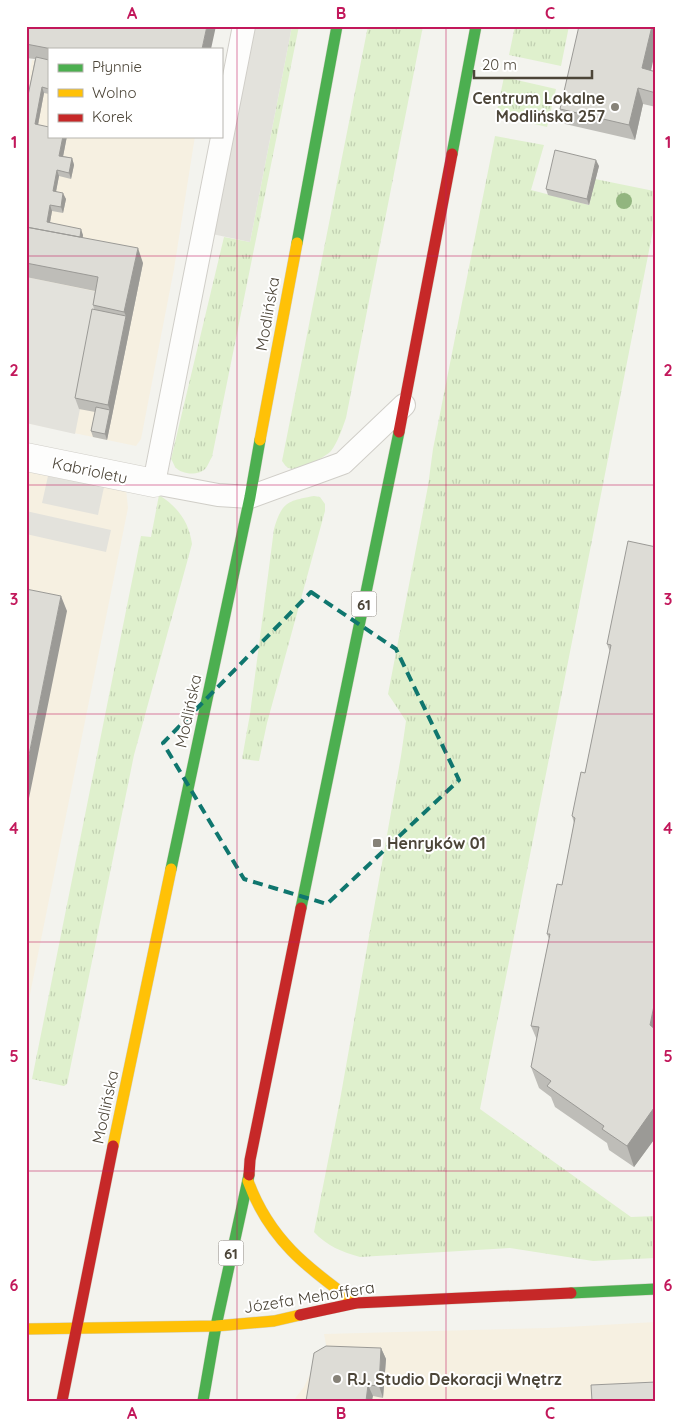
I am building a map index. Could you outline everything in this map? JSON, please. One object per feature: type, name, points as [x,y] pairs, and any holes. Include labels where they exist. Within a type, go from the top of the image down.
[{"type":"main road","name":"Modlińska","points":[[62,1401],[119,1116],[250,497],[337,26]]},
{"type":"main road","name":"61","points":[[203,1401],[216,1326],[248,1181],[250,1160],[404,405],[476,26]]},
{"type":"main road","points":[[248,1181],[251,1194],[260,1210],[290,1252],[356,1303]]},
{"type":"main road","name":"Józefa Mehoffera","points":[[26,1329],[216,1326],[274,1321],[356,1303],[656,1289]]},
{"type":"street","name":"Kabrioletu","points":[[26,456],[154,483]]},
{"type":"lane","points":[[222,138],[244,26]]},
{"type":"lane","points":[[222,138],[154,483],[218,495],[250,497],[343,463],[404,405]]},
{"type":"highlighted area","points":[[311,592],[396,649],[459,780],[327,904],[244,879],[163,743]]},
{"type":"shaded area","points":[[254,26],[292,26],[250,242],[212,234]]},
{"type":"shaded area","points":[[32,60],[48,63],[48,138],[195,138],[174,269],[141,439],[136,446],[26,423],[26,100]]},
{"type":"shaded area","points":[[26,277],[103,293],[75,434],[26,423]]},
{"type":"shaded area","points":[[26,469],[126,489],[128,508],[26,1014]]},
{"type":"shaded area","points":[[48,476],[104,487],[98,515],[42,503]]},
{"type":"shaded area","points":[[26,511],[111,530],[106,552],[26,534]]},
{"type":"shaded area","points":[[656,1322],[656,1401],[293,1401],[327,1350],[324,1334],[548,1328]]},
{"type":"green space","points":[[292,26],[299,26],[212,457],[203,471],[186,473],[178,470],[171,459],[224,237],[250,242]]},
{"type":"green space","points":[[368,26],[423,26],[346,418],[338,440],[331,451],[303,467],[291,469],[286,467],[282,461]]},
{"type":"green space","points":[[515,26],[569,26],[561,66],[509,55]]},
{"type":"green space","points":[[504,77],[556,89],[547,127],[496,115]]},
{"type":"green space","points":[[495,136],[544,145],[531,190],[589,205],[595,179],[654,191],[656,186],[656,215],[480,1109],[631,1217],[656,1216],[656,1258],[593,1261],[510,1248],[360,1257],[335,1248],[314,1232],[340,1100],[406,721],[388,694],[428,486],[433,449]]},
{"type":"green space","points":[[159,495],[182,516],[192,544],[134,755],[67,1084],[64,1086],[32,1079],[141,536],[151,537]]},
{"type":"green space","points":[[314,496],[320,497],[325,504],[325,511],[267,723],[259,761],[242,759],[250,714],[274,529],[280,513],[287,504],[297,499]]},
{"type":"building","points":[[26,26],[207,26],[202,48],[48,48],[26,44]]},
{"type":"building","points":[[579,26],[652,26],[642,68],[656,72],[656,93],[638,88],[629,125],[560,109]]},
{"type":"building","points":[[36,57],[48,60],[48,89],[42,87],[35,124],[48,127],[48,138],[63,138],[59,156],[72,158],[69,173],[57,170],[53,191],[63,193],[61,207],[50,205],[47,222],[81,229],[80,237],[26,227],[26,105]]},
{"type":"building","points":[[555,150],[596,160],[587,199],[546,189]]},
{"type":"building","points":[[26,227],[138,248],[124,312],[93,305],[98,277],[26,263]]},
{"type":"building","points":[[92,309],[126,316],[108,405],[75,398]]},
{"type":"building","points":[[96,407],[110,410],[105,434],[91,431]]},
{"type":"building","points":[[628,541],[656,547],[656,996],[650,1025],[656,1030],[656,1105],[627,1146],[602,1129],[604,1126],[547,1086],[551,1081],[531,1067],[539,1027],[531,1026],[550,934],[547,934],[557,884],[562,885],[575,818],[572,816],[581,772],[585,773],[611,645],[607,644]]},
{"type":"building","points":[[26,589],[61,596],[26,770]]},
{"type":"building","points":[[326,1346],[381,1348],[379,1386],[368,1385],[366,1401],[306,1401],[314,1353]]},
{"type":"building","points":[[656,1382],[656,1401],[592,1401],[591,1385]]},
{"type":"traffic: fast","points":[[297,243],[337,26]]},
{"type":"traffic: fast","points":[[452,154],[476,26]]},
{"type":"traffic: fast","points":[[301,908],[399,432]]},
{"type":"traffic: fast","points":[[171,869],[250,497],[260,440]]},
{"type":"traffic: fast","points":[[203,1401],[216,1326],[249,1175]]},
{"type":"traffic: fast","points":[[571,1293],[656,1289]]},
{"type":"traffic: slow","points":[[260,440],[297,243]]},
{"type":"traffic: slow","points":[[113,1146],[171,869]]},
{"type":"traffic: slow","points":[[248,1181],[267,1220],[291,1251],[321,1277],[356,1303]]},
{"type":"traffic: slow","points":[[26,1329],[216,1326],[274,1321],[300,1315]]},
{"type":"traffic: jam","points":[[399,432],[452,154]]},
{"type":"traffic: jam","points":[[249,1175],[250,1160],[301,908]]},
{"type":"traffic: jam","points":[[62,1401],[113,1146]]},
{"type":"traffic: jam","points":[[300,1315],[356,1303],[571,1293]]},
{"type":"place","name":"Centrum Lokalne Modlińska 257","points":[[615,107]]},
{"type":"place","name":"Henryków 01","points":[[377,843]]},
{"type":"place","name":"RJ. Studio Dekoracji Wnętrz","points":[[337,1379]]}]
